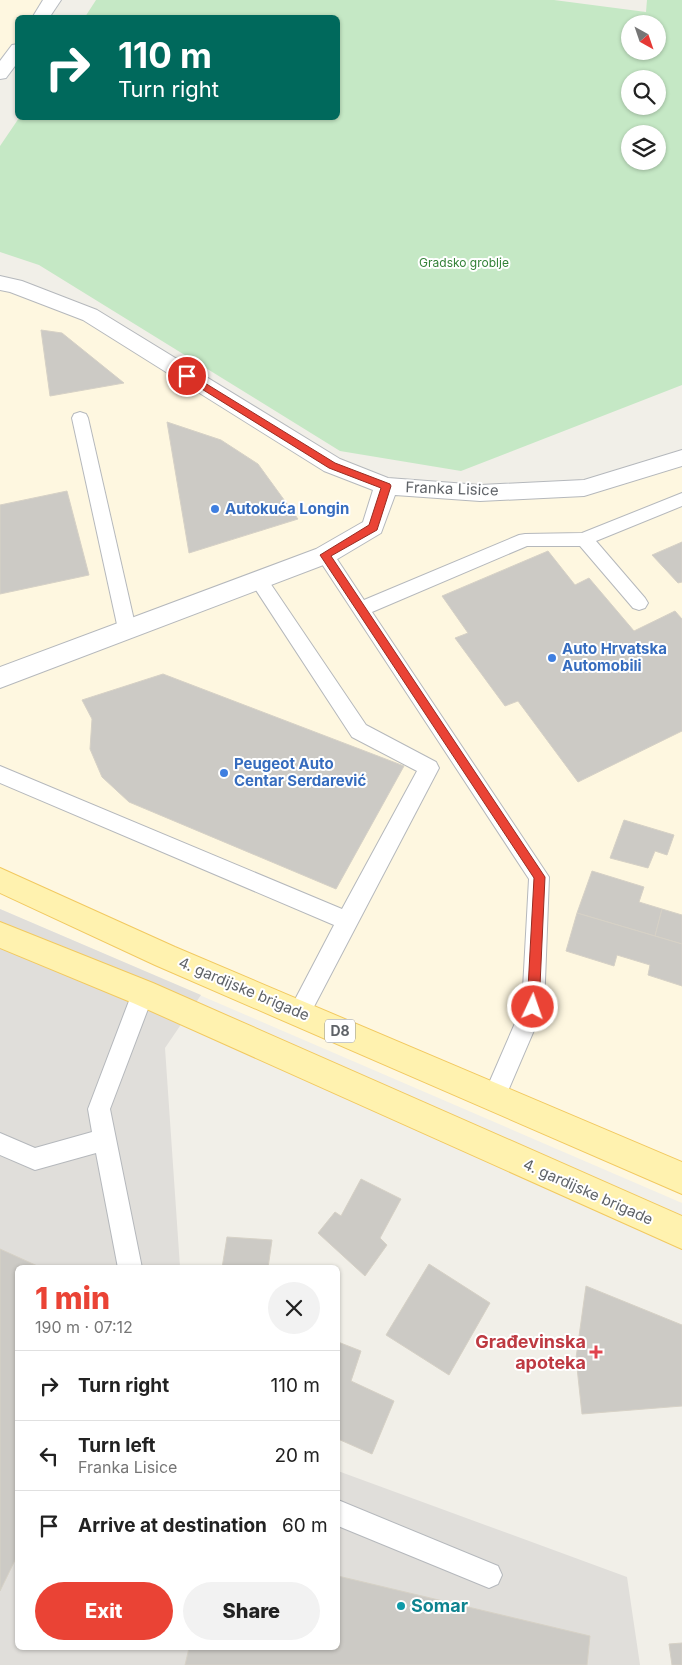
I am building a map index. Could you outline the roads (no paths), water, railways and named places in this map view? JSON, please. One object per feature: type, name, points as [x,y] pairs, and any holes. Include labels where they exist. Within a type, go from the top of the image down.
[{"type":"main road","name":"4. gardijske brigade","points":[[0,880],[166,956],[682,1178]]},
{"type":"main road","name":"4. gardijske brigade","points":[[0,935],[143,993],[682,1233]]},
{"type":"street","points":[[42,15],[52,0]]},
{"type":"street","points":[[0,74],[15,53]]},
{"type":"street","name":"Franka Lisice","points":[[0,283],[15,286],[90,316],[332,466],[386,486],[480,493],[584,488],[682,458]]},
{"type":"street","points":[[0,678],[325,555],[373,527],[386,486]]},
{"type":"lane","points":[[80,418],[127,629]]},
{"type":"lane","points":[[361,609],[525,540],[584,539],[682,499]]},
{"type":"lane","points":[[584,539],[639,603]]},
{"type":"lane","points":[[325,555],[539,877],[533,1007],[494,1097]]},
{"type":"lane","points":[[258,580],[359,731],[429,768],[299,1013]]},
{"type":"lane","points":[[0,774],[347,921]]},
{"type":"lane","points":[[129,1265],[99,1109],[143,993]]},
{"type":"lane","points":[[0,1144],[35,1159],[105,1140]]},
{"type":"lane","points":[[340,1514],[489,1575]]},
{"type":"place","name":"Autokuća Longin","points":[[215,509]]},
{"type":"place","name":"Auto Hrvatska Automobili","points":[[552,658]]},
{"type":"place","name":"Peugeot Auto Centar Serdarević","points":[[224,773]]},
{"type":"place","name":"Građevinska apoteka","points":[[596,1352]]},
{"type":"place","name":"Somar","points":[[401,1606]]},
{"type":"park label","name":"Gradsko groblje","points":[[464,263]]}]
